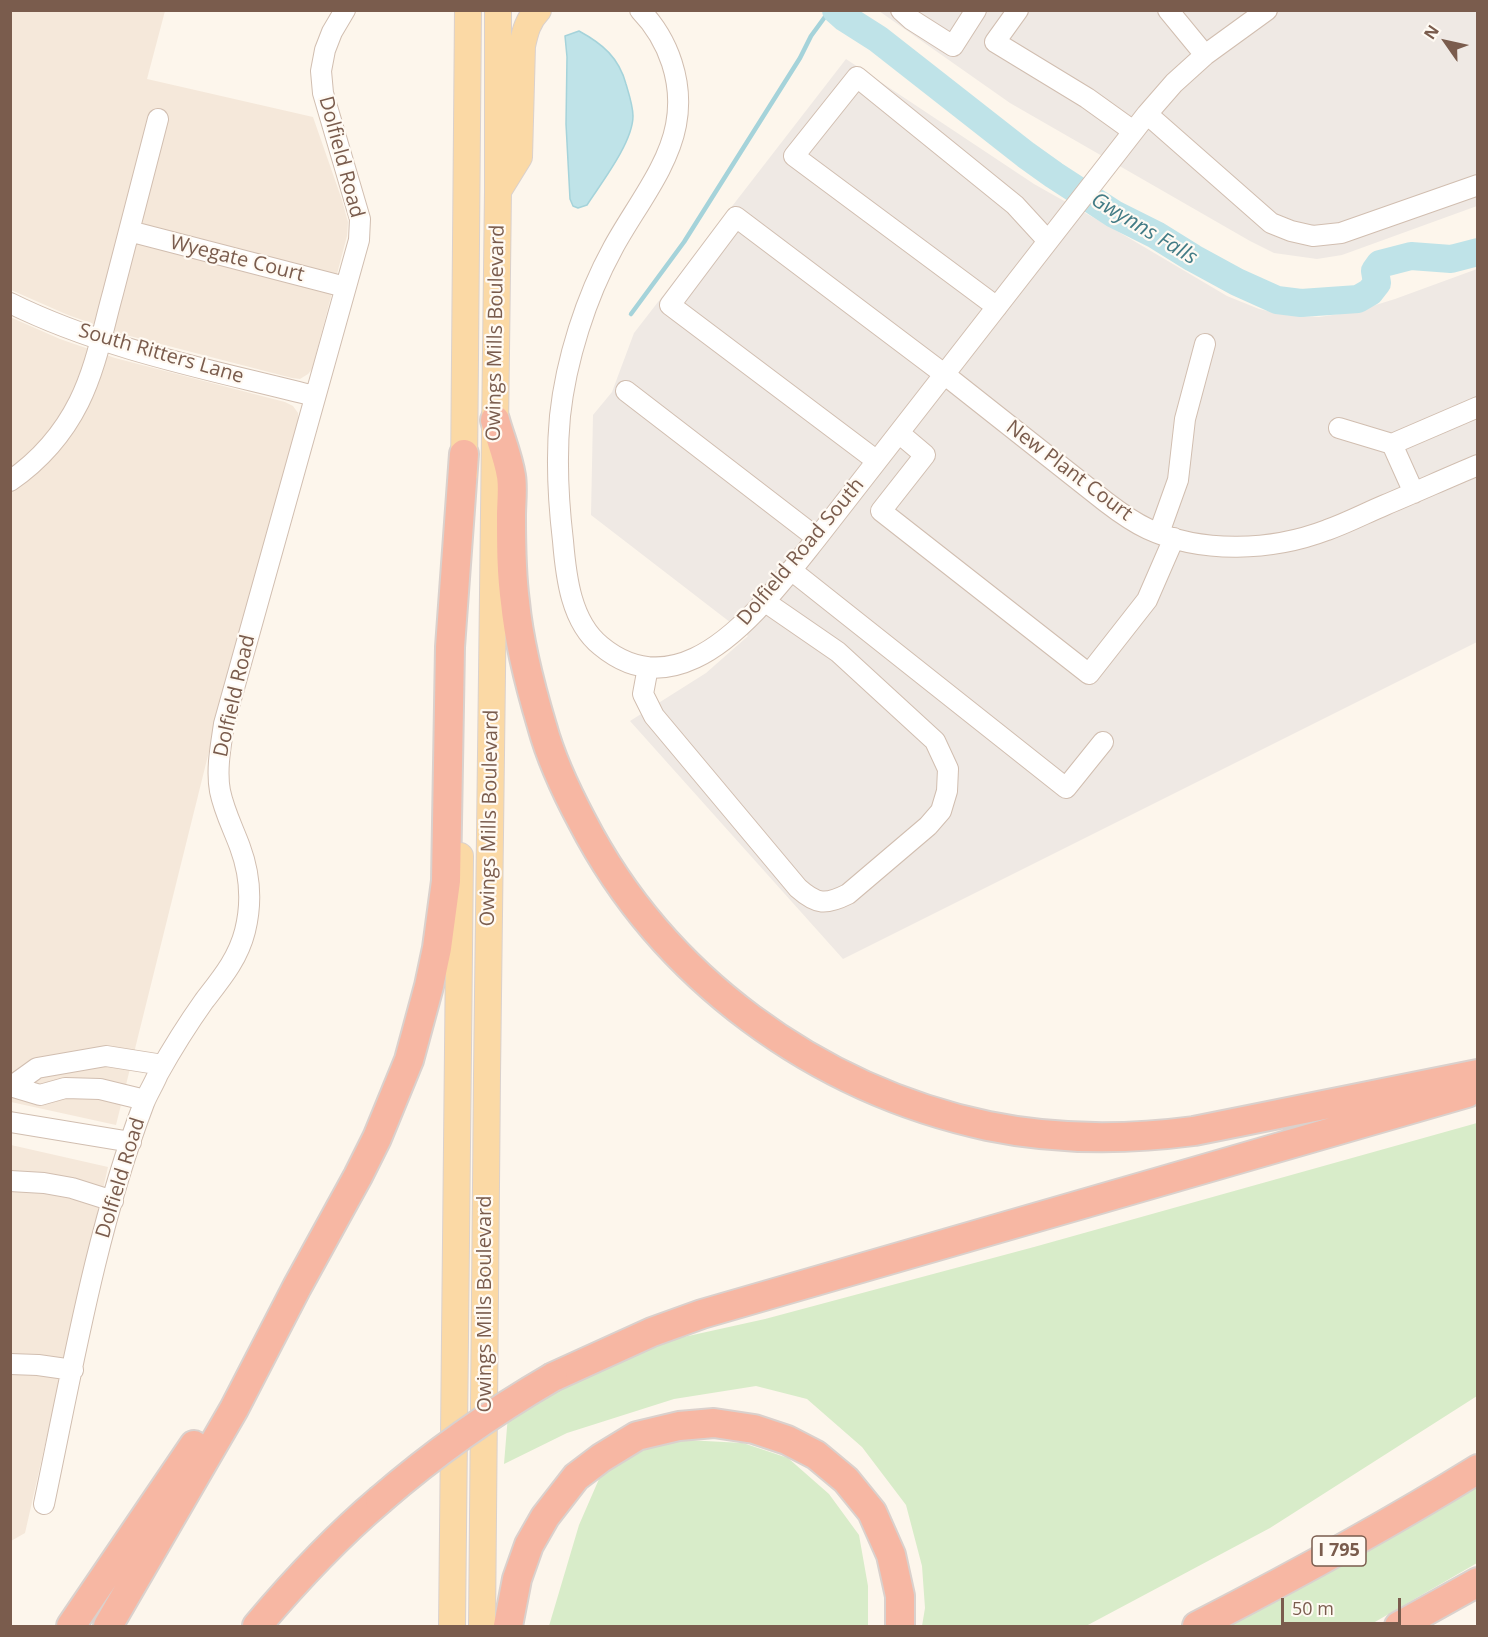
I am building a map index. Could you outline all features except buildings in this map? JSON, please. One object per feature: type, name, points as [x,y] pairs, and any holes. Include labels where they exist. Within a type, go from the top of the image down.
[{"type":"highway","points":[[495,420],[511,476],[515,604],[531,690],[557,768],[590,836],[626,893],[669,946],[694,971],[724,998],[766,1030],[827,1068],[894,1098],[979,1124],[1056,1136],[1123,1138],[1194,1131],[1478,1074]]},
{"type":"highway","points":[[108,1626],[234,1409],[358,1176],[377,1138],[409,1060],[437,948],[446,880],[450,647],[464,454]]},
{"type":"highway","points":[[257,1626],[307,1569],[354,1522],[416,1469],[470,1429],[553,1377],[652,1332],[702,1314],[1478,1090]]},
{"type":"highway","points":[[71,1626],[223,1402],[297,1287]]},
{"type":"highway","points":[[508,1626],[517,1579],[529,1545],[544,1517],[576,1477],[601,1458],[637,1436],[679,1426],[714,1423],[754,1429],[787,1440],[816,1455],[846,1480],[872,1512],[891,1555],[900,1596],[900,1626]]},
{"type":"highway","points":[[1406,1513],[1431,1485],[1478,1454]]},
{"type":"highway","name":"I 795","points":[[1197,1626],[1309,1568],[1478,1469]]},
{"type":"highway","points":[[1399,1626],[1478,1582]]},
{"type":"main road","name":"Owings Mills Boulevard","points":[[452,1626],[468,10]]},
{"type":"main road","points":[[482,10],[476,763],[489,903]]},
{"type":"main road","name":"Owings Mills Boulevard","points":[[482,1626],[498,10]]},
{"type":"main road","points":[[498,191],[519,157],[522,46],[530,21],[538,10]]},
{"type":"street","name":"Dolfield Road","points":[[44,1504],[93,1278],[113,1201],[145,1100],[172,1048],[231,967],[246,930],[250,888],[240,846],[224,809],[219,788],[220,746],[224,724],[358,240],[360,219],[323,93],[321,71],[325,50],[332,32],[345,10]]},
{"type":"street","name":"Dolfield Road South","points":[[640,10],[658,32],[670,56],[677,86],[679,105],[677,122],[674,138],[666,156],[600,273],[575,342],[560,415],[559,503],[565,561],[572,597],[585,628],[596,642],[624,661],[648,667],[665,668],[682,664],[699,656],[735,630],[764,601],[817,538],[1147,114],[1174,83],[1205,55],[1267,10]]},
{"type":"street","points":[[901,10],[953,46],[976,10]]},
{"type":"street","points":[[1018,10],[995,42],[1087,98],[1133,131]]},
{"type":"street","points":[[1168,10],[1205,55]]},
{"type":"street","points":[[997,307],[794,156],[856,77],[1015,206],[1048,241]]},
{"type":"street","points":[[1147,114],[1271,223],[1313,236],[1341,233],[1478,185]]},
{"type":"street","points":[[10,481],[43,454],[80,401],[100,340],[158,119]]},
{"type":"street","name":"New Plant Court","points":[[877,461],[670,305],[736,217],[944,374],[1125,517],[1166,535],[1201,544],[1233,546],[1263,545],[1294,540],[1326,531],[1478,465]]},
{"type":"street","name":"Wyegate Court","points":[[129,231],[345,287]]},
{"type":"street","name":"South Ritters Lane","points":[[10,303],[100,340],[314,396]]},
{"type":"street","points":[[898,433],[926,454],[881,511],[1089,674],[1147,600],[1166,535],[1178,480],[1185,419],[1205,344]]},
{"type":"street","points":[[626,391],[817,538]]},
{"type":"street","points":[[1340,428],[1392,444],[1478,407]]},
{"type":"street","points":[[1392,444],[1414,493]]},
{"type":"street","points":[[860,482],[887,503]]},
{"type":"street","points":[[791,570],[1066,788],[1103,742]]},
{"type":"street","points":[[648,667],[643,694],[654,716],[798,888],[808,897],[819,902],[834,901],[848,894],[928,826],[941,811],[948,769],[935,741],[838,651],[764,601]]},
{"type":"street","points":[[11,1086],[37,1068],[105,1056],[163,1065]]},
{"type":"street","points":[[64,1064],[65,1088]]},
{"type":"street","points":[[11,1086],[40,1095],[65,1088],[100,1089],[145,1100]]},
{"type":"street","points":[[10,1122],[131,1142]]},
{"type":"street","points":[[10,1181],[44,1183],[72,1188],[113,1201]]},
{"type":"street","points":[[10,1364],[73,1370]]},
{"type":"shaded area","points":[[10,11],[165,11],[147,79],[313,117],[348,222],[347,236],[312,369],[308,374],[300,379],[292,378],[122,334],[68,315],[11,290]]},
{"type":"shaded area","points":[[879,11],[1477,11],[1477,206],[1342,255],[1317,259],[1274,253],[1010,103]]},
{"type":"shaded area","points":[[846,59],[1034,184],[1227,296],[1259,309],[1286,315],[1319,317],[1353,312],[1477,269],[1477,642],[843,959],[630,721],[706,673],[748,636],[591,515],[593,415],[612,392],[634,333]]},
{"type":"shaded area","points":[[10,317],[60,339],[115,358],[285,402],[293,406],[298,413],[298,422],[238,635],[116,1125],[11,1102]]},
{"type":"shaded area","points":[[11,1145],[108,1167],[25,1533],[11,1541]]},
{"type":"green space","points":[[1477,1123],[1477,1396],[1270,1528],[1086,1626],[922,1626],[925,1608],[922,1566],[906,1505],[862,1447],[807,1399],[756,1386],[674,1399],[567,1433],[504,1464],[508,1415],[652,1344],[765,1319],[1034,1247]]},
{"type":"green space","points":[[686,1440],[743,1443],[788,1458],[829,1494],[859,1535],[868,1586],[868,1626],[549,1626],[579,1525],[599,1479],[639,1446]]},
{"type":"green space","points":[[1477,1480],[1477,1563],[1368,1626],[1218,1626]]},
{"type":"water","points":[[579,31],[603,47],[614,59],[623,75],[630,96],[633,116],[628,138],[616,162],[587,205],[578,208],[573,206],[570,199],[565,36]]},
{"type":"waterway","points":[[631,314],[684,242],[800,58],[811,36],[830,10]]},
{"type":"waterway","name":"Gwynns Falls","points":[[836,10],[878,39],[1054,175],[1114,214],[1156,235],[1237,282],[1277,300],[1301,303],[1358,299],[1370,292],[1377,283],[1375,271],[1380,264],[1411,256],[1451,259],[1478,252]]}]
